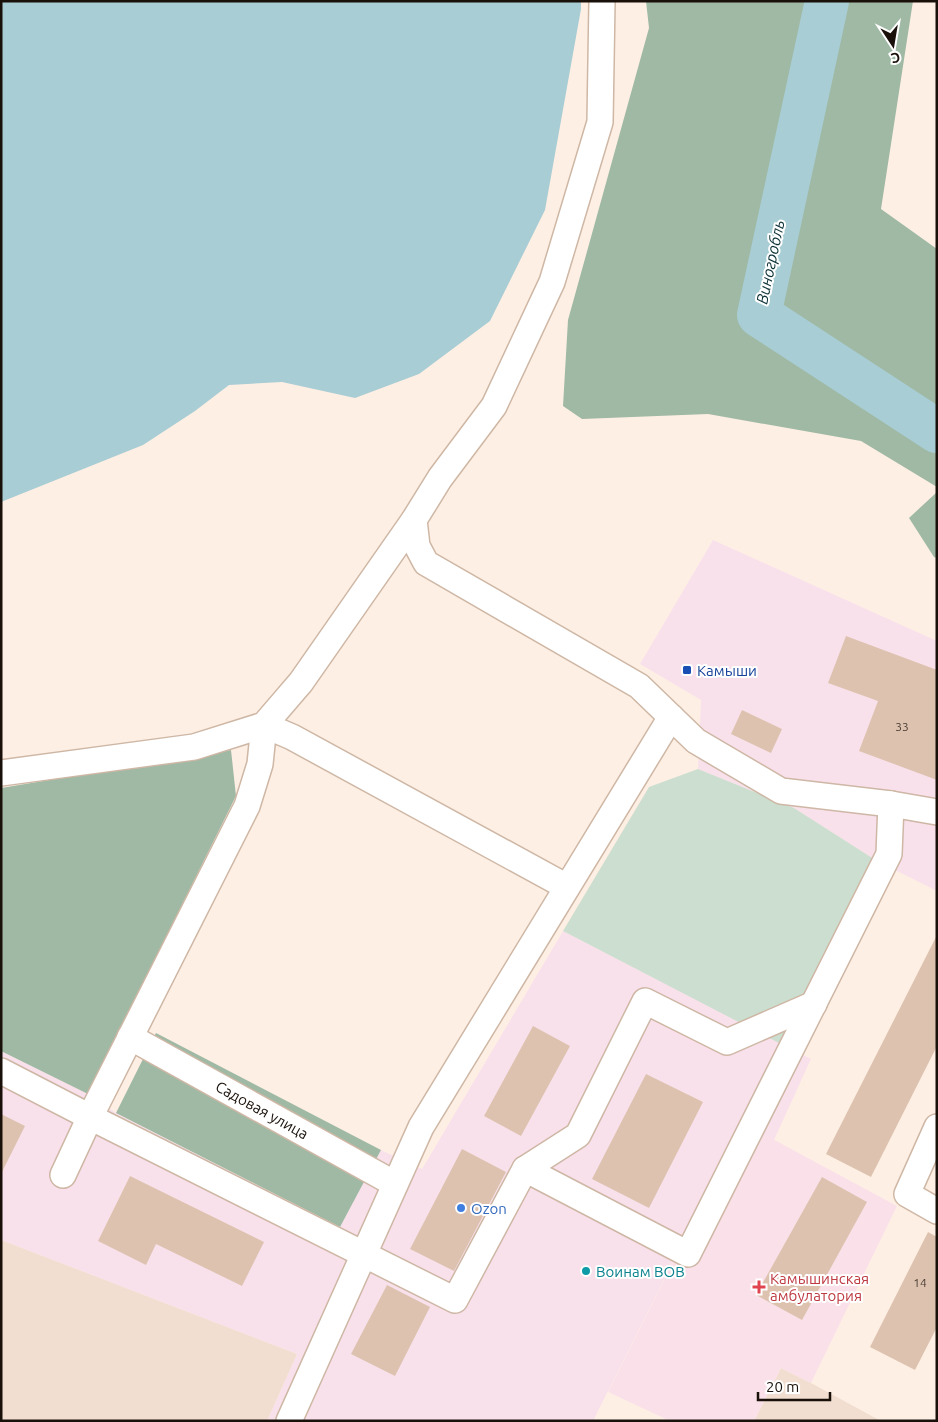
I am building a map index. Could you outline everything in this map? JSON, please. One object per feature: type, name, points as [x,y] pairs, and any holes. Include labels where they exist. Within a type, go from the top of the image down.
[{"type":"street","points":[[1,773],[194,747],[264,725],[302,682],[414,520],[440,478],[494,406],[552,282],[600,122],[602,1]]},
{"type":"street","points":[[414,520],[417,546],[426,563],[639,686],[696,741],[781,791],[891,804],[937,812]]},
{"type":"street","points":[[288,1421],[421,1127],[671,717]]},
{"type":"street","points":[[264,725],[309,746],[567,887]]},
{"type":"street","points":[[63,1175],[90,1117],[247,806],[260,764],[264,725]]},
{"type":"street","points":[[525,1169],[688,1254],[889,854],[891,804]]},
{"type":"street","points":[[1,1070],[90,1117],[455,1300],[525,1169],[578,1135],[645,1001],[727,1042],[814,1004]]},
{"type":"street","name":"Садовая улица","points":[[130,1037],[395,1184]]},
{"type":"street","points":[[937,1126],[907,1194],[937,1211]]},
{"type":"shaded area","points":[[713,540],[937,641],[937,891],[877,861],[794,808],[698,769],[701,700],[640,664]]},
{"type":"shaded area","points":[[563,931],[811,1059],[774,1140],[743,1123],[593,1421],[267,1421],[297,1354],[1,1240],[1,1051],[88,1094],[116,1113],[340,1227],[381,1150],[422,1169]]},
{"type":"shaded area","name":"Камышинская амбулатория","points":[[743,1123],[897,1206],[811,1383],[781,1368],[754,1421],[670,1421],[608,1392]]},
{"type":"shaded area","points":[[1,1240],[297,1354],[267,1421],[1,1421]]},
{"type":"shaded area","points":[[781,1368],[811,1383],[881,1421],[754,1421]]},
{"type":"green space","points":[[646,1],[913,1],[881,209],[937,249],[937,487],[861,441],[708,414],[582,419],[563,406],[568,320],[649,28]]},
{"type":"green space","points":[[937,492],[937,558],[934,557],[909,518]]},
{"type":"green space","points":[[231,750],[236,796],[88,1094],[1,1051],[1,788]]},
{"type":"green space","points":[[698,769],[794,808],[877,861],[781,1044],[563,931],[649,787]]},
{"type":"green space","points":[[156,1033],[381,1150],[340,1227],[116,1113]]},
{"type":"water","points":[[1,1],[581,1],[545,210],[490,321],[419,374],[355,398],[282,382],[229,385],[195,411],[143,445],[1,502]]},
{"type":"building","points":[[846,636],[937,670],[937,780],[859,751],[878,701],[828,683]]},
{"type":"building","points":[[742,710],[782,729],[771,753],[731,734]]},
{"type":"building","points":[[937,935],[937,1046],[871,1177],[826,1154]]},
{"type":"building","points":[[533,1026],[570,1046],[521,1136],[484,1116]]},
{"type":"building","points":[[646,1074],[703,1102],[649,1208],[592,1179]]},
{"type":"building","points":[[1,1114],[25,1126],[1,1174]]},
{"type":"building","points":[[462,1149],[506,1172],[454,1271],[410,1249]]},
{"type":"building","points":[[130,1176],[264,1242],[242,1286],[156,1244],[146,1265],[98,1241]]},
{"type":"building","points":[[822,1177],[867,1202],[802,1320],[756,1295]]},
{"type":"building","points":[[928,1232],[937,1237],[937,1327],[915,1370],[870,1347]]},
{"type":"building","points":[[387,1285],[430,1307],[395,1376],[351,1354]]},
{"type":"waterway","name":"Виногробль","points":[[827,1],[759,315],[937,431]]},
{"type":"place","name":"Камыши","points":[[687,670]]},
{"type":"place","name":"Ozon","points":[[461,1208]]},
{"type":"place","name":"Воинам ВОВ","points":[[586,1271]]},
{"type":"place","name":"Камышинская амбулатория","points":[[759,1287]]}]
